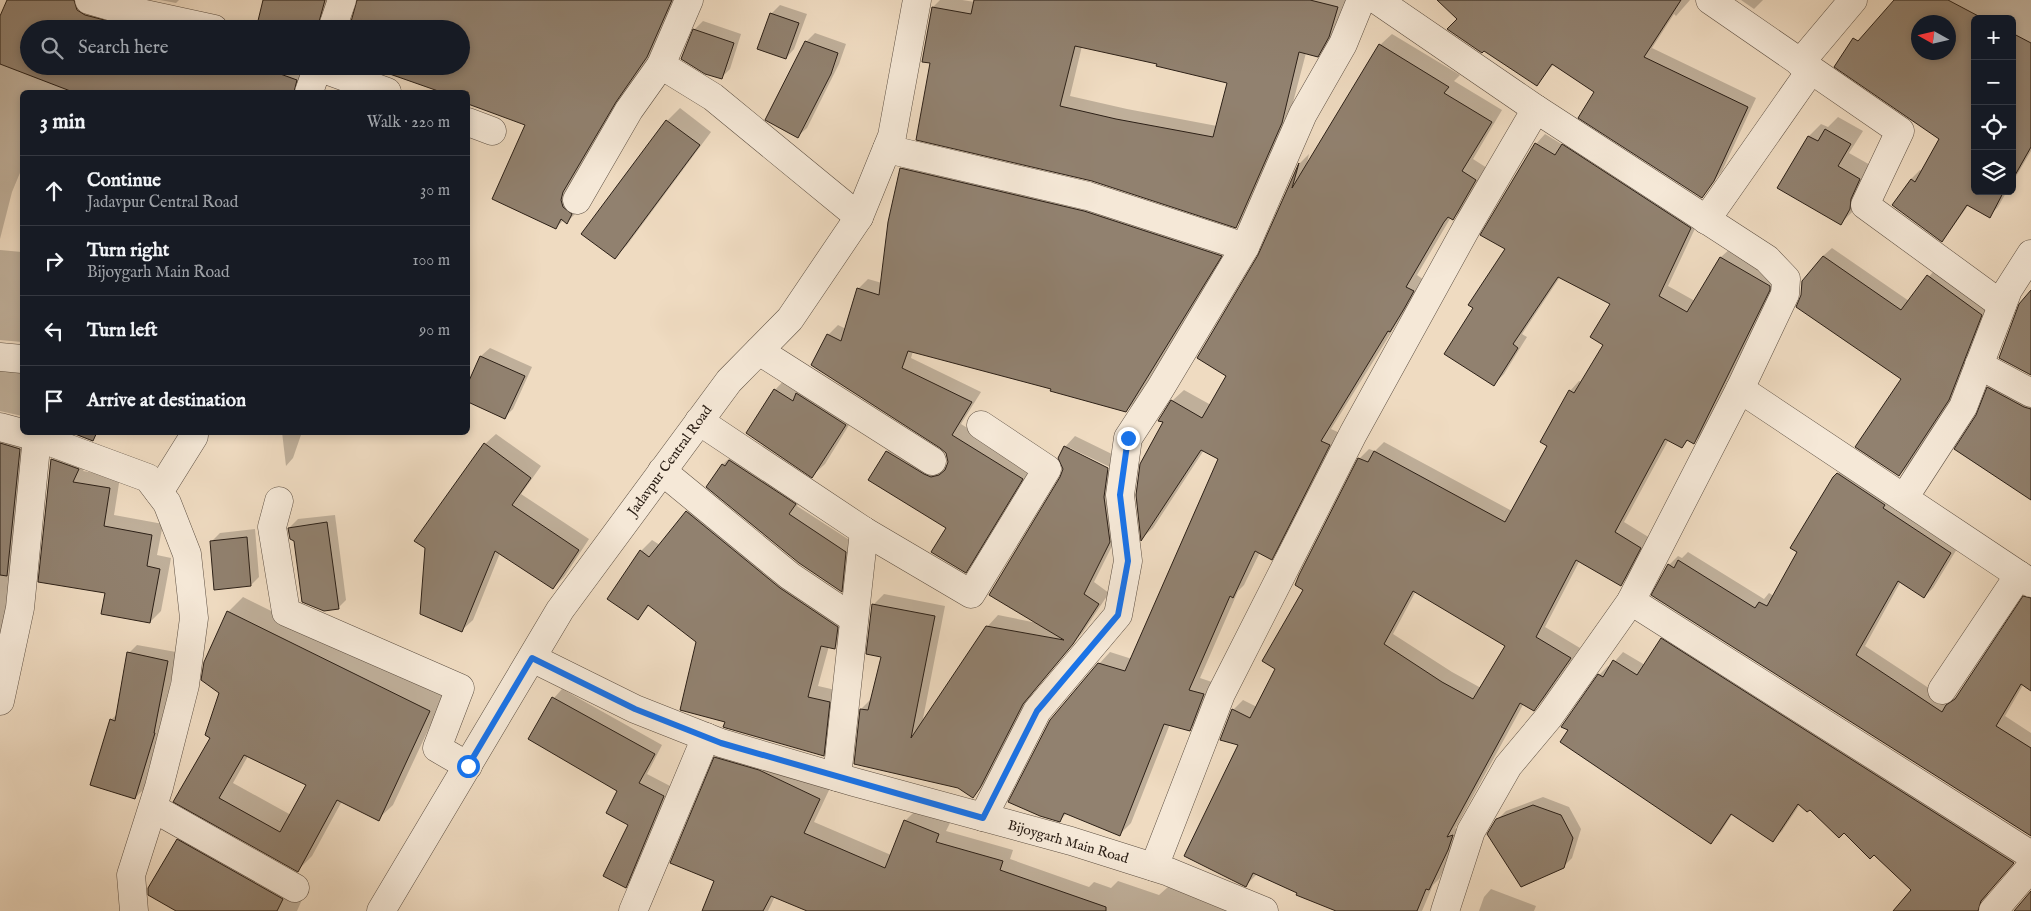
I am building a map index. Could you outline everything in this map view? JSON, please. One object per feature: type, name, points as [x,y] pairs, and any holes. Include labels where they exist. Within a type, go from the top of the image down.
[{"type":"street","points":[[335,20],[342,0]]},
{"type":"street","points":[[577,200],[629,110],[661,65],[689,0]]},
{"type":"street","name":"Jadavpur Central Road","points":[[381,911],[560,610],[729,381],[790,319],[859,217],[892,136],[917,0]]},
{"type":"street","points":[[983,818],[1037,711],[1118,615],[1128,561],[1120,495],[1128,438],[1160,389],[1245,247],[1302,114],[1344,44],[1361,0]]},
{"type":"street","points":[[1377,0],[1536,109],[1766,259],[1786,279],[1785,294],[1740,389],[1631,601],[1549,717],[1508,766],[1471,831],[1445,911]]},
{"type":"street","points":[[1710,0],[1900,131],[1864,205],[2002,305]]},
{"type":"street","points":[[1706,220],[1806,67],[1853,0]]},
{"type":"street","points":[[99,2],[176,20]]},
{"type":"street","points":[[661,65],[713,97],[859,217]]},
{"type":"street","points":[[310,90],[315,75]]},
{"type":"street","points":[[340,75],[381,90]]},
{"type":"street","points":[[1154,868],[1221,694],[1353,434],[1467,227],[1536,109]]},
{"type":"street","points":[[887,149],[1088,196],[1245,247]]},
{"type":"street","points":[[1904,498],[1963,407],[2008,290],[2031,254]]},
{"type":"street","points":[[759,351],[932,461]]},
{"type":"street","points":[[0,357],[20,359]]},
{"type":"street","points":[[1979,365],[2031,393]]},
{"type":"street","points":[[1740,389],[2025,579],[1942,690]]},
{"type":"street","points":[[699,421],[864,531],[971,594],[1046,470],[981,425]]},
{"type":"street","points":[[0,427],[20,432]]},
{"type":"street","points":[[30,435],[148,478],[168,504],[187,554],[194,618],[185,685],[153,808],[131,875],[134,911]]},
{"type":"street","points":[[159,492],[194,435]]},
{"type":"street","points":[[0,701],[20,608],[37,437]]},
{"type":"street","points":[[662,471],[790,576],[854,619]]},
{"type":"street","points":[[279,501],[272,528],[286,612],[460,688],[437,748],[468,766]]},
{"type":"street","points":[[837,777],[864,531]]},
{"type":"street","points":[[1631,601],[2031,855]]},
{"type":"street","name":"Bijoygarh Main Road","points":[[532,658],[635,709],[721,743],[983,818],[1071,841],[1154,868],[1264,911]]},
{"type":"street","points":[[634,911],[706,737]]},
{"type":"street","points":[[153,808],[295,888]]},
{"type":"street","points":[[1993,911],[2031,867]]},
{"type":"building","points":[[7,0],[74,0],[77,10],[85,15],[104,20],[20,20],[20,72],[0,64],[0,16]]},
{"type":"building","points":[[263,0],[325,0],[319,20],[258,20]]},
{"type":"building","points":[[357,0],[672,0],[647,57],[616,102],[563,192],[561,200],[563,207],[572,214],[567,224],[561,219],[556,229],[492,199],[525,125],[470,105],[470,90],[435,90],[393,75],[470,75],[470,20],[351,20]]},
{"type":"building","points":[[974,0],[1310,0],[1338,7],[1329,37],[1318,57],[1299,52],[1282,123],[1236,228],[1092,181],[916,140],[930,63],[922,62],[932,7],[971,14]],"holes":[[[1075,46],[1157,64],[1156,66],[1227,83],[1213,137],[1116,119],[1060,106]]]},
{"type":"building","points":[[1437,0],[1681,0],[1644,57],[1748,107],[1714,181],[1702,198],[1578,118],[1594,92],[1552,64],[1537,86],[1484,51],[1482,53],[1447,29],[1457,19]]},
{"type":"building","points":[[1894,0],[1948,0],[1976,15],[1971,15],[1971,195],[2002,195],[1990,218],[1967,205],[1942,242],[1892,205],[1911,179],[1915,182],[1939,139],[1834,67],[1853,38],[1858,41]]},
{"type":"building","points":[[770,13],[799,23],[786,59],[757,49]]},
{"type":"building","points":[[693,29],[734,43],[722,79],[705,74],[681,59]]},
{"type":"building","points":[[2016,35],[2031,43],[2031,147],[2016,173]]},
{"type":"building","points":[[805,41],[838,53],[831,74],[798,138],[765,120]]},
{"type":"building","points":[[1379,44],[1449,87],[1444,93],[1492,122],[1462,171],[1476,180],[1453,220],[1448,217],[1444,222],[1406,287],[1414,291],[1404,309],[1390,332],[1388,331],[1321,441],[1330,445],[1272,560],[1255,551],[1233,598],[1230,596],[1189,690],[1204,694],[1190,731],[1164,724],[1120,836],[1064,813],[1060,822],[1040,816],[1008,802],[1050,720],[1098,663],[1125,671],[1218,459],[1201,450],[1141,541],[1136,495],[1140,464],[1163,422],[1158,421],[1171,400],[1202,418],[1226,376],[1197,358],[1258,255],[1299,163],[1292,188]]},
{"type":"building","points":[[29,75],[283,75],[297,80],[294,90],[68,90]]},
{"type":"building","points":[[666,120],[700,145],[615,259],[581,234]]},
{"type":"building","points":[[1825,129],[1851,144],[1838,166],[1860,179],[1851,199],[1850,209],[1841,225],[1777,188],[1808,136],[1818,141]]},
{"type":"building","points":[[1535,143],[1555,155],[1562,144],[1691,228],[1659,296],[1687,312],[1720,257],[1770,286],[1770,290],[1694,444],[1687,440],[1682,448],[1665,439],[1615,532],[1641,548],[1621,586],[1576,560],[1536,637],[1571,658],[1534,711],[1520,703],[1447,837],[1453,835],[1448,850],[1429,890],[1426,889],[1417,911],[1336,911],[1296,895],[1297,893],[1253,873],[1246,887],[1184,856],[1238,745],[1220,740],[1232,709],[1250,718],[1275,669],[1262,661],[1303,590],[1295,585],[1299,575],[1358,458],[1368,462],[1374,451],[1505,522],[1547,446],[1540,442],[1569,390],[1574,393],[1603,345],[1590,337],[1610,304],[1558,277],[1513,344],[1518,348],[1494,386],[1444,354],[1473,308],[1468,305],[1505,249],[1480,235]],"holes":[[[1413,591],[1505,646],[1473,699],[1442,682],[1384,644]]]},
{"type":"building","points":[[900,168],[1084,211],[1222,256],[1126,412],[1050,391],[1051,389],[908,351],[902,368],[972,402],[952,435],[1023,479],[966,573],[931,552],[946,528],[868,480],[886,451],[931,477],[939,475],[945,470],[948,462],[946,453],[811,365],[827,334],[841,341],[857,288],[879,295],[888,222]]},
{"type":"building","points":[[1823,256],[1901,310],[1927,275],[1982,315],[1949,400],[1899,476],[1855,447],[1901,379],[1796,307],[1801,295],[1802,281]]},
{"type":"building","points":[[2031,290],[2031,375],[1999,358],[2019,304]]},
{"type":"building","points":[[480,356],[525,376],[505,419],[470,403],[470,378]]},
{"type":"building","points":[[1987,387],[2031,409],[2031,500],[1954,449],[1976,415]]},
{"type":"building","points":[[774,389],[793,401],[796,393],[846,425],[812,478],[746,433]]},
{"type":"building","points":[[78,435],[96,435],[93,441]]},
{"type":"building","points":[[0,443],[20,449],[7,576],[0,575]]},
{"type":"building","points":[[484,443],[531,478],[512,505],[579,550],[553,589],[495,551],[462,632],[420,614],[425,548],[414,541]]},
{"type":"building","points":[[1064,446],[1108,468],[1104,497],[1110,542],[1084,594],[1099,604],[1073,644],[1023,704],[980,788],[973,798],[958,788],[854,764],[860,709],[868,710],[881,657],[866,654],[872,604],[935,616],[911,738],[986,626],[1064,640],[989,595],[1060,477],[1063,469],[1058,458]]},
{"type":"building","points":[[51,459],[79,469],[73,482],[110,488],[104,526],[152,535],[147,566],[160,569],[150,623],[101,614],[105,593],[38,582]]},
{"type":"building","points":[[729,460],[796,504],[789,514],[846,552],[842,592],[799,563],[706,487],[722,464],[725,466]]},
{"type":"building","points":[[1837,473],[1885,505],[1883,508],[1951,553],[1924,598],[1898,581],[1856,655],[1942,712],[1946,705],[1955,699],[2023,596],[2031,598],[2031,691],[2021,684],[1996,726],[2031,748],[2031,836],[1651,595],[1668,564],[1674,568],[1678,560],[1755,608],[1759,602],[1767,606],[1797,552],[1790,548]]},
{"type":"building","points":[[686,511],[780,588],[838,627],[835,649],[821,646],[808,697],[830,702],[824,756],[726,728],[723,727],[725,722],[680,710],[696,642],[648,605],[638,620],[607,599],[640,550],[649,557]]},
{"type":"building","points":[[327,522],[339,609],[324,611],[302,602],[294,541],[290,539],[288,528]]},
{"type":"building","points":[[247,537],[251,586],[214,590],[210,541]]},
{"type":"building","points":[[227,611],[430,711],[379,821],[337,800],[298,872],[173,802],[210,738],[205,735],[219,693],[201,680],[204,662]],"holes":[[[244,755],[306,785],[280,832],[219,798]]]},
{"type":"building","points":[[1661,638],[2014,863],[1981,901],[1978,911],[1893,911],[1911,890],[1874,855],[1870,859],[1844,833],[1839,838],[1810,810],[1807,812],[1798,804],[1773,842],[1731,814],[1711,844],[1560,742],[1568,730],[1561,727],[1598,674],[1603,677],[1613,660],[1637,675]]},
{"type":"building","points":[[127,652],[168,661],[155,733],[135,799],[90,785],[110,719],[115,721]]},
{"type":"building","points":[[552,697],[655,754],[639,783],[664,796],[626,888],[603,876],[628,825],[606,813],[617,791],[528,739]]},
{"type":"building","points":[[714,757],[759,770],[820,799],[804,833],[885,868],[904,820],[939,834],[936,842],[1003,861],[1000,870],[1106,907],[1106,911],[807,911],[771,896],[763,911],[702,911],[714,881],[670,863]]},
{"type":"building","points":[[1533,805],[1561,815],[1573,838],[1564,868],[1521,887],[1487,834],[1496,819]]},
{"type":"building","points":[[177,839],[283,899],[277,911],[176,911],[148,895],[148,888]]},
{"type":"building","points":[[2031,891],[2031,911],[2014,911]]},
{"type":"route","points":[[468,766],[532,658],[635,709],[721,743],[983,818],[1037,711],[1118,615],[1128,561],[1120,495],[1128,438]]}]
